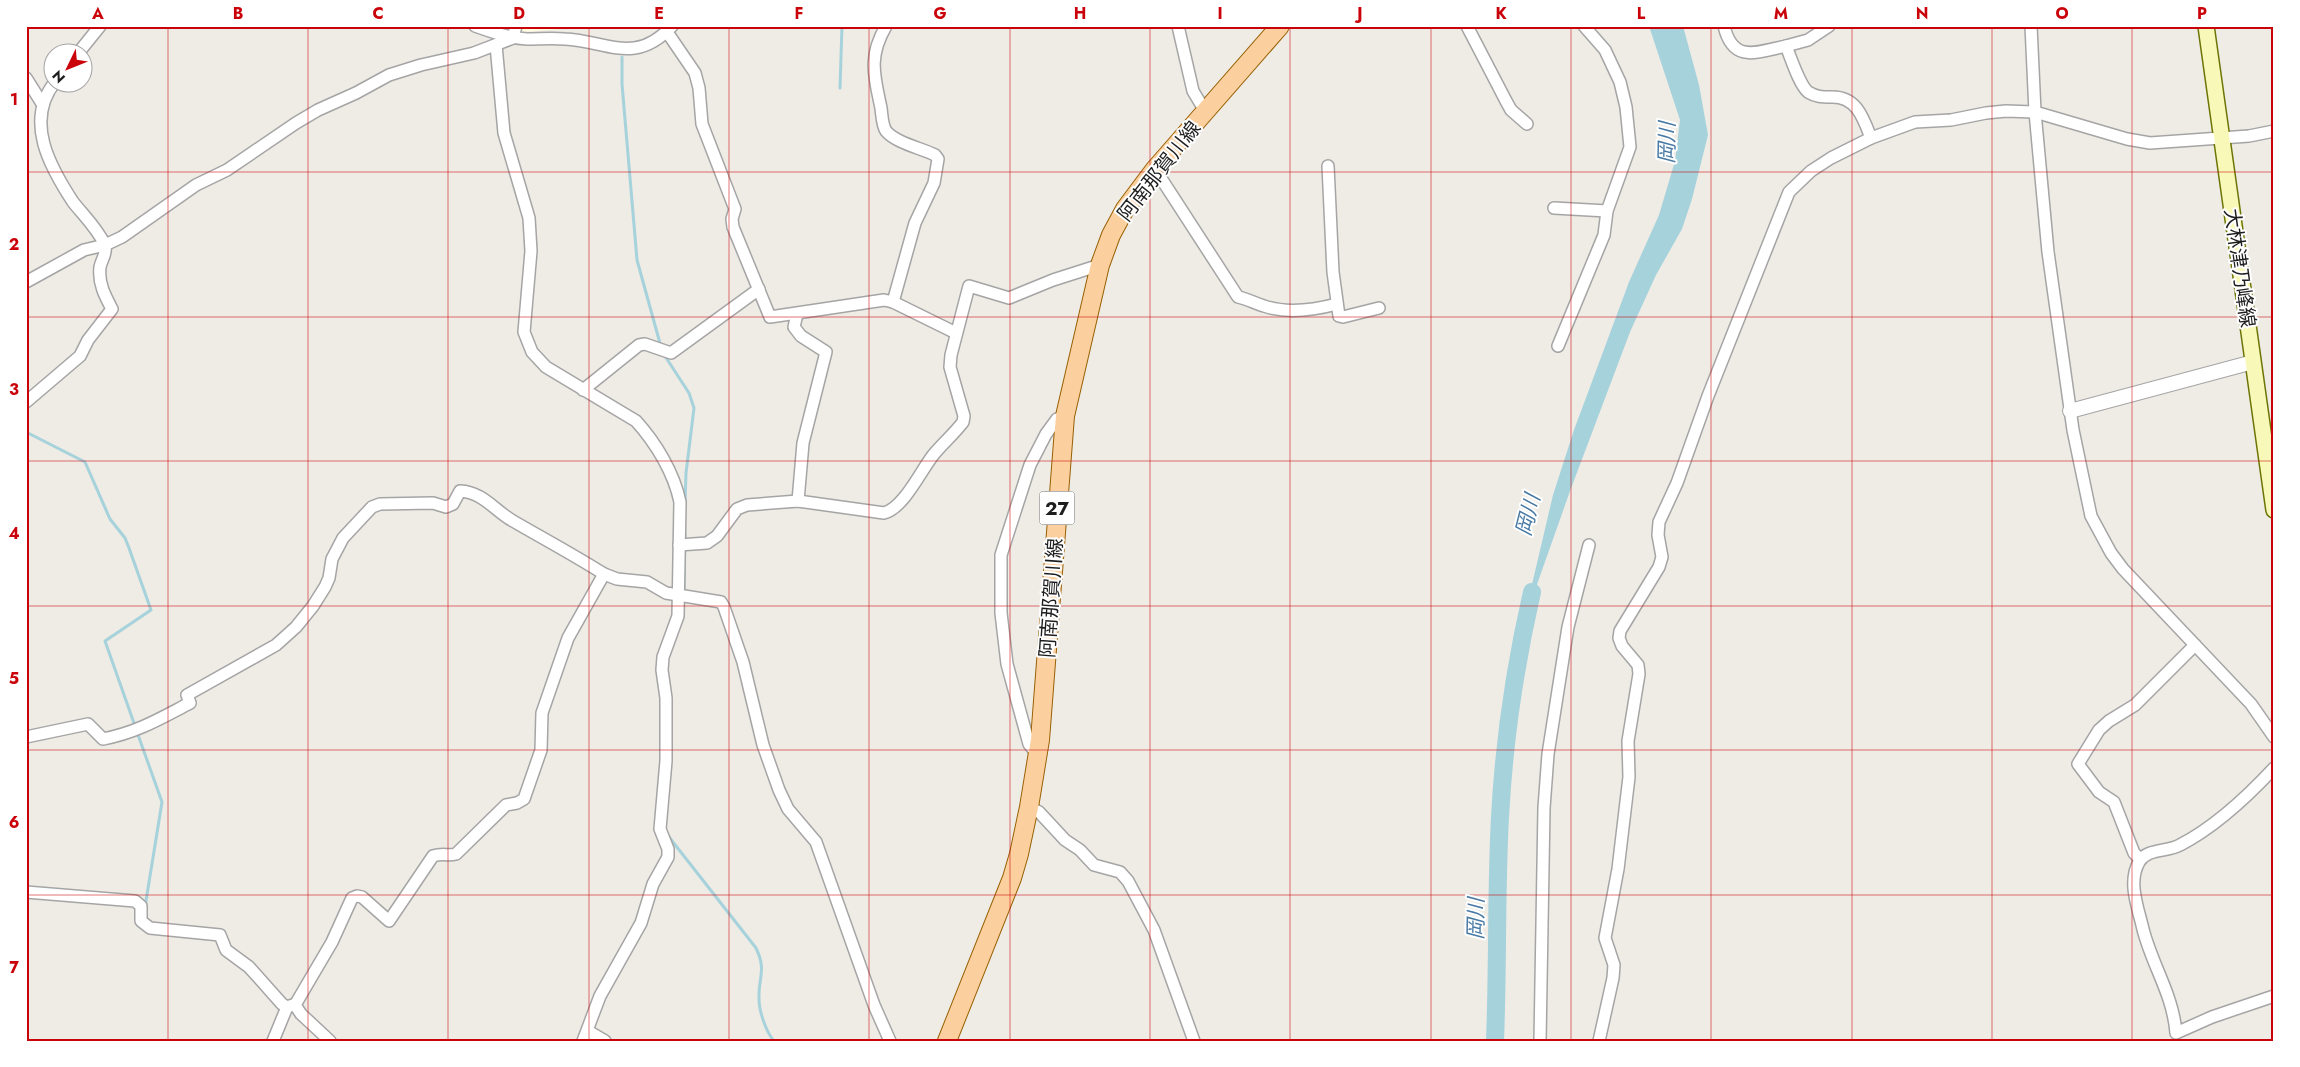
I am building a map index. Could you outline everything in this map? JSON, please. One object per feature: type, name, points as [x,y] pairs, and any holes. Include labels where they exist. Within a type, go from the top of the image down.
[{"type":"main road","name":"阿南那賀川線","points":[[947,1041],[1012,878],[1030,807],[1038,755],[1065,416],[1100,265],[1111,235],[1125,209],[1155,169],[1280,26]]},
{"type":"main road","name":"大林津乃峰線","points":[[2206,26],[2274,510]]},
{"type":"street","points":[[87,42],[100,26]]},
{"type":"street","points":[[475,26],[566,38],[612,48],[631,48],[646,45],[670,29],[695,73],[699,88],[699,110],[702,124],[735,209],[732,219],[733,227],[770,317],[884,300],[892,302],[956,333]]},
{"type":"street","points":[[886,26],[881,35],[873,70],[885,129],[892,136],[935,154],[938,159],[934,183],[915,223],[892,302]]},
{"type":"street","points":[[1178,26],[1193,91],[1205,111]]},
{"type":"street","points":[[1467,26],[1511,110],[1527,124]]},
{"type":"street","points":[[1558,346],[1604,235],[1607,211],[1630,147],[1630,130],[1620,82],[1604,50],[1584,26]]},
{"type":"street","points":[[1724,26],[1730,44],[1741,53],[1749,54],[1808,40],[1829,26]]},
{"type":"street","points":[[2031,26],[2035,112],[2048,252],[2070,411],[2091,516],[2111,553],[2251,704],[2274,737]]},
{"type":"street","points":[[26,282],[84,250],[105,245],[122,237],[196,185],[227,170],[318,110],[356,93],[389,75],[496,45],[514,32]]},
{"type":"street","points":[[496,45],[504,133],[529,218],[531,251],[524,332],[532,352],[546,367],[636,421],[645,431],[677,486],[680,502],[684,545],[682,595],[678,616],[663,657],[662,670],[666,698],[666,761],[660,829],[668,849],[668,857],[653,884],[641,923],[600,996],[586,1036],[606,1041]]},
{"type":"street","points":[[1786,46],[1807,91],[1816,96],[1840,97],[1850,101],[1857,108],[1871,138]]},
{"type":"street","points":[[26,78],[43,106]]},
{"type":"street","points":[[26,402],[80,356],[88,340],[112,309],[100,282],[100,266],[106,252],[105,245],[52,168],[43,145],[40,122],[43,106],[50,92]]},
{"type":"street","points":[[1599,1041],[1614,978],[1614,965],[1605,938],[1618,869],[1629,777],[1628,741],[1639,674],[1635,660],[1622,646],[1620,631],[1659,568],[1662,557],[1658,535],[1659,522],[1677,483],[1708,396],[1761,268],[1787,195],[1811,172],[1831,158],[1871,138],[1915,122],[1951,120],[2006,111],[2035,112],[2127,139],[2150,142],[2249,136],[2274,131]]},
{"type":"street","points":[[1328,166],[1334,272],[1339,316],[1344,317],[1379,308]]},
{"type":"street","points":[[1155,169],[1238,297],[1252,299],[1262,306],[1278,309],[1312,311],[1337,304]]},
{"type":"street","points":[[1554,208],[1607,211]]},
{"type":"street","points":[[684,545],[707,543],[717,536],[738,509],[747,505],[798,501],[884,513],[890,511],[934,454],[962,422],[964,416],[950,368],[950,355],[969,286],[1009,298],[1053,280],[1100,265]]},
{"type":"street","points":[[583,390],[639,345],[646,344],[671,353],[759,289]]},
{"type":"street","points":[[797,314],[794,327],[801,336],[826,352],[803,443],[798,501]]},
{"type":"street","points":[[2070,411],[2253,362]]},
{"type":"street","points":[[1038,755],[1029,744],[1007,664],[1001,613],[1001,555],[1030,465],[1046,434],[1057,419],[1065,416]]},
{"type":"street","points":[[26,737],[88,724],[103,739],[140,730],[190,702],[187,695],[276,645],[296,627],[325,587],[329,578],[332,559],[343,538],[372,507],[380,504],[433,503],[446,507],[453,504],[460,491],[468,492],[491,503],[511,520],[604,574],[617,579],[647,582],[666,593],[721,602],[743,662],[763,745],[779,790],[788,809],[816,842],[874,1004],[890,1041]]},
{"type":"street","points":[[1540,1041],[1544,808],[1548,754],[1568,627],[1589,545]]},
{"type":"street","points":[[273,1041],[291,1006],[332,942],[352,898],[362,897],[389,921],[433,856],[442,852],[451,855],[456,854],[506,805],[517,803],[524,798],[541,750],[542,713],[568,638],[604,574]]},
{"type":"street","points":[[2140,859],[2134,853],[2114,802],[2099,792],[2078,764],[2099,730],[2135,704],[2195,645]]},
{"type":"street","points":[[2274,768],[2260,784],[2210,826],[2180,846],[2159,850],[2140,859],[2135,869],[2133,883],[2141,922],[2169,994],[2176,1033],[2212,1016],[2274,996]]},
{"type":"street","points":[[1030,807],[1039,812],[1065,840],[1080,850],[1094,866],[1120,872],[1128,880],[1154,930],[1194,1041]]},
{"type":"street","points":[[26,892],[135,901],[141,906],[141,921],[150,928],[220,936],[226,950],[249,967],[282,1004],[291,1006],[330,1041]]},
{"type":"shaded area","points":[[521,26],[575,26],[575,28],[521,32]]},
{"type":"water","points":[[1649,26],[1683,26],[1699,85],[1708,135],[1692,199],[1682,229],[1656,275],[1630,332],[1570,491],[1522,627],[1553,495],[1574,430],[1629,282],[1659,215],[1675,161],[1680,120]]},
{"type":"waterway","points":[[840,88],[842,26]]},
{"type":"waterway","points":[[622,57],[622,84],[637,260],[661,347]]},
{"type":"waterway","points":[[663,353],[689,393],[694,408],[686,473],[685,503]]},
{"type":"waterway","points":[[26,432],[85,462],[110,519],[125,538],[129,548],[151,610],[105,641],[135,726]]},
{"type":"waterway","points":[[684,593],[685,534]]},
{"type":"waterway","name":"岡川","points":[[1495,1041],[1498,873],[1504,760],[1520,648],[1532,592]]},
{"type":"waterway","points":[[137,732],[162,802],[145,907]]},
{"type":"waterway","points":[[669,837],[756,948],[762,968],[759,1004],[766,1027],[774,1041]]}]
